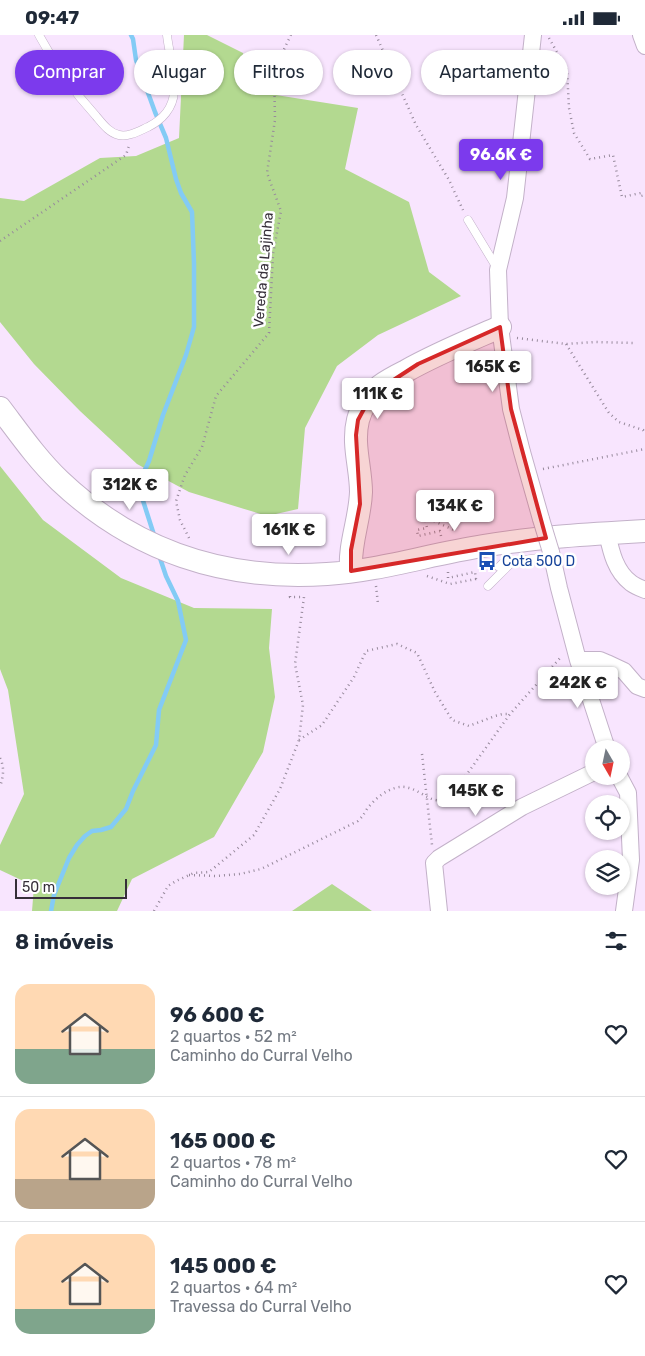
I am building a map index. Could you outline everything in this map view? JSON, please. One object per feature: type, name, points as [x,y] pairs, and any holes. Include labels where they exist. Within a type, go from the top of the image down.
[{"type":"main road","points":[[351,571],[350,549],[360,504],[361,487],[356,435],[358,420],[363,407],[372,393],[381,385],[461,343],[500,327]]},
{"type":"main road","points":[[4,412],[39,458],[60,480],[104,516],[130,534],[152,545],[198,562],[222,568],[272,575],[327,574],[482,546],[541,538],[627,532]]},
{"type":"street","points":[[533,35],[515,198],[498,269],[500,327],[511,409],[551,554],[573,643],[604,740]]},
{"type":"street","points":[[641,35],[645,46]]},
{"type":"street","points":[[627,532],[610,546],[620,571],[630,583],[645,590]]},
{"type":"street","points":[[578,660],[600,660],[607,663],[624,671],[637,686],[645,689]]},
{"type":"street","points":[[439,911],[434,863],[439,857],[522,807],[585,776]]},
{"type":"street","points":[[624,785],[628,793],[631,860],[624,911]]},
{"type":"lane","points":[[39,35],[62,74],[81,101],[109,131],[118,135],[130,135],[151,125],[168,111],[174,92],[174,76],[168,35]]},
{"type":"lane","points":[[468,220],[498,269]]},
{"type":"lane","points":[[499,567],[503,563],[551,554]]},
{"type":"lane","points":[[488,585],[513,561]]},
{"type":"path","name":"Vereda da Lajinha","points":[[192,543],[180,520],[176,501],[186,475],[202,447],[216,396],[270,333],[273,254],[281,211],[267,173],[275,120],[274,70],[291,35]]},
{"type":"path","points":[[376,35],[416,125],[449,180],[468,220]]},
{"type":"path","points":[[547,35],[567,70],[569,108],[574,133],[590,159],[613,155],[622,197],[641,193],[641,196],[645,195]]},
{"type":"path","points":[[0,241],[126,155],[130,146],[130,135]]},
{"type":"path","points":[[500,327],[516,338],[566,344],[595,342],[636,343]]},
{"type":"path","points":[[566,344],[609,413],[619,421],[643,430],[645,433]]},
{"type":"path","points":[[527,472],[645,449]]},
{"type":"path","points":[[440,531],[418,536],[417,530],[428,527],[425,517],[458,532]]},
{"type":"path","points":[[447,572],[448,578],[475,572]]},
{"type":"path","points":[[422,574],[450,584],[476,579]]},
{"type":"path","points":[[154,911],[168,886],[194,873],[209,873],[254,835],[280,789],[299,740],[303,705],[295,663],[304,597],[290,597],[290,593]]},
{"type":"path","points":[[189,875],[216,877],[240,875],[261,869],[358,821],[386,791],[400,786],[409,787],[426,797],[440,801],[446,798],[457,788],[510,714],[573,643]]},
{"type":"path","points":[[299,740],[322,725],[354,677],[366,651],[397,644],[417,653],[435,693],[452,720],[469,726],[495,716],[510,714]]},
{"type":"path","points":[[422,754],[434,863]]},
{"type":"path","points":[[0,758],[4,773],[0,787]]},
{"type":"highlighted area","points":[[500,327],[511,409],[546,538],[351,571],[351,550],[360,504],[356,435],[358,420],[372,394],[418,364]]},
{"type":"green space","points":[[184,35],[207,35],[237,50],[234,50],[234,95],[276,95],[358,108],[345,169],[409,202],[429,272],[461,296],[378,335],[337,366],[305,428],[298,509],[267,516],[189,492],[137,464],[80,411],[34,364],[0,322],[0,198],[24,201],[100,158],[136,156],[179,138],[181,95],[224,95],[224,50],[183,50]]},
{"type":"green space","points":[[0,466],[43,520],[121,578],[194,608],[272,609],[269,648],[275,697],[263,752],[214,837],[132,879],[117,911],[32,911],[34,886],[0,870],[0,845],[24,794],[8,690],[0,669]]},
{"type":"green space","points":[[332,884],[372,911],[292,911]]},
{"type":"waterway","points":[[131,35],[136,60],[166,138],[176,179],[181,193],[192,212],[194,327],[149,461],[138,485],[154,535]]},
{"type":"waterway","points":[[51,911],[54,895],[69,858],[77,845],[92,831],[111,827],[126,809],[156,745],[159,710],[186,640],[178,601],[166,576],[159,555]]},
{"type":"place","name":"Cota 500 D","points":[[487,561]]}]
